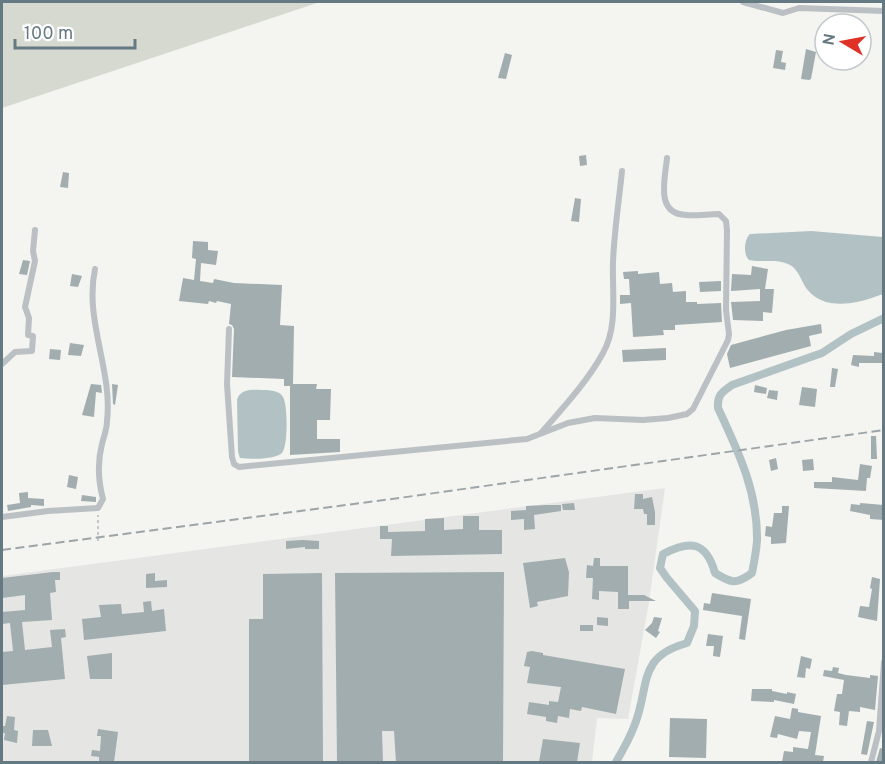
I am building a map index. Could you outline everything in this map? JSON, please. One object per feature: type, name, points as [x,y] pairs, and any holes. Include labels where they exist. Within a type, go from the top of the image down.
[{"type":"street","points":[[743,2],[783,13],[800,8],[884,11]]},
{"type":"street","points":[[229,329],[227,384],[232,458],[234,464],[239,467],[344,459],[527,439],[568,423],[595,418],[643,420],[687,414],[693,409],[728,340],[726,221],[719,214],[679,215],[667,207],[664,197],[667,158]]},
{"type":"street","points":[[538,436],[565,405],[603,353],[609,339],[613,321],[613,261],[622,171]]},
{"type":"street","points":[[2,364],[15,352],[32,351],[33,336],[28,335],[29,318],[25,307],[35,261],[33,251],[35,230]]},
{"type":"street","points":[[2,517],[98,508],[103,499],[98,466],[108,407],[94,320],[91,287],[95,269]]},
{"type":"street","points":[[871,762],[879,731],[884,662]]},
{"type":"path","points":[[98,508],[98,541]]},
{"type":"shaded area","points":[[2,2],[320,2],[2,108]]},
{"type":"shaded area","points":[[811,231],[883,237],[883,294],[853,303],[823,301],[806,288],[790,265],[749,260],[745,251],[745,243],[750,234]]},
{"type":"shaded area","points":[[267,390],[280,394],[285,401],[287,425],[284,449],[282,453],[274,457],[240,458],[237,400],[245,391]]},
{"type":"shaded area","points":[[665,488],[649,602],[628,719],[597,718],[592,762],[2,762],[2,576]]},
{"type":"building","points":[[806,49],[813,51],[813,68],[811,79],[801,79]]},
{"type":"building","points":[[776,50],[783,51],[781,62],[786,63],[785,70],[773,68]]},
{"type":"building","points":[[505,53],[512,55],[506,79],[498,78]]},
{"type":"building","points":[[586,155],[587,165],[580,166],[579,156]]},
{"type":"building","points":[[63,172],[69,173],[68,188],[60,187]]},
{"type":"building","points":[[575,198],[581,199],[579,222],[571,221]]},
{"type":"building","points":[[193,241],[208,242],[208,250],[218,251],[216,265],[201,263],[200,281],[213,283],[214,279],[234,283],[282,285],[280,325],[294,326],[293,384],[317,384],[316,389],[331,389],[330,420],[317,420],[317,439],[340,439],[340,452],[290,455],[290,386],[284,386],[284,379],[232,377],[234,329],[229,324],[231,304],[217,301],[216,303],[209,301],[208,304],[179,301],[183,278],[194,280],[196,259],[192,258]]},
{"type":"building","points":[[23,260],[30,261],[27,275],[19,274]]},
{"type":"building","points":[[752,266],[768,269],[765,289],[774,289],[772,313],[763,312],[763,321],[733,320],[731,302],[760,301],[760,289],[731,291],[732,274],[751,275]]},
{"type":"building","points":[[638,271],[638,274],[659,272],[660,284],[672,283],[673,292],[686,291],[686,302],[721,303],[722,322],[675,325],[675,330],[663,330],[664,335],[633,337],[631,303],[620,304],[620,295],[630,295],[629,279],[624,279],[623,272]]},
{"type":"building","points":[[72,274],[82,276],[78,287],[70,286]]},
{"type":"building","points":[[721,281],[721,291],[700,292],[699,282]]},
{"type":"building","points":[[821,324],[822,333],[809,336],[811,346],[730,368],[727,354],[731,345],[786,330]]},
{"type":"building","points":[[70,343],[84,345],[81,356],[68,355]]},
{"type":"building","points":[[666,348],[666,360],[623,362],[622,350]]},
{"type":"building","points":[[50,349],[61,350],[60,360],[49,359]]},
{"type":"building","points":[[874,352],[883,353],[882,363],[859,363],[859,367],[851,365],[853,355],[874,356]]},
{"type":"building","points":[[832,368],[838,369],[835,387],[830,387]]},
{"type":"building","points":[[91,384],[101,385],[102,393],[96,392],[94,417],[82,415]]},
{"type":"building","points":[[112,384],[118,385],[115,405],[113,404]]},
{"type":"building","points":[[755,385],[767,388],[766,394],[754,392]]},
{"type":"building","points":[[802,387],[817,389],[815,407],[799,405]]},
{"type":"building","points":[[769,390],[778,391],[777,400],[767,398]]},
{"type":"building","points":[[871,436],[876,436],[877,459],[871,459]]},
{"type":"building","points":[[776,458],[778,469],[771,471],[769,460]]},
{"type":"building","points":[[813,459],[814,470],[803,471],[802,460]]},
{"type":"building","points":[[860,464],[872,466],[870,478],[867,478],[866,491],[814,488],[814,482],[832,482],[832,477],[858,480]]},
{"type":"building","points":[[69,475],[78,477],[76,489],[67,487]]},
{"type":"building","points":[[28,492],[28,498],[44,499],[44,506],[31,505],[31,507],[8,511],[7,505],[20,503],[19,493]]},
{"type":"building","points":[[635,494],[643,494],[643,499],[652,497],[655,525],[647,525],[647,514],[644,514],[643,509],[634,509]]},
{"type":"building","points":[[82,495],[96,497],[96,502],[81,501]]},
{"type":"building","points":[[574,503],[575,510],[563,510],[562,504]]},
{"type":"building","points":[[860,503],[884,505],[884,520],[870,519],[870,515],[850,511],[851,504],[860,505]]},
{"type":"building","points":[[561,505],[561,511],[534,515],[535,529],[524,530],[524,519],[511,520],[511,511],[526,510],[526,506]]},
{"type":"building","points":[[782,506],[789,506],[786,543],[771,544],[771,537],[765,536],[766,526],[772,527],[774,513],[782,513]]},
{"type":"building","points":[[463,516],[479,516],[479,530],[502,530],[502,554],[391,556],[392,539],[380,539],[380,526],[388,526],[388,532],[425,531],[425,519],[444,518],[444,530],[463,529]]},
{"type":"building","points":[[286,541],[319,541],[319,549],[305,549],[305,547],[286,549]]},
{"type":"building","points":[[565,558],[569,572],[568,596],[537,602],[538,606],[530,608],[523,563]]},
{"type":"building","points":[[594,558],[600,558],[600,566],[628,566],[628,595],[644,595],[656,601],[629,601],[629,609],[618,609],[618,592],[599,591],[599,600],[592,599],[593,578],[586,578],[587,565],[593,566]]},
{"type":"building","points":[[60,572],[60,580],[55,580],[56,592],[50,593],[52,620],[22,622],[25,650],[52,647],[50,630],[65,629],[66,637],[61,638],[65,679],[2,685],[2,652],[13,651],[10,623],[2,624],[2,612],[25,610],[25,595],[2,598],[2,578]]},
{"type":"building","points":[[504,572],[503,762],[396,762],[394,731],[382,731],[383,762],[337,762],[335,573]]},
{"type":"building","points":[[155,573],[155,581],[167,580],[167,587],[146,588],[146,574]]},
{"type":"building","points":[[322,573],[323,762],[249,762],[249,619],[263,619],[263,574]]},
{"type":"building","points":[[872,577],[880,579],[877,621],[858,617],[860,606],[869,607]]},
{"type":"building","points":[[712,593],[751,599],[745,640],[739,639],[742,616],[703,610],[704,603],[710,604]]},
{"type":"building","points":[[151,601],[152,611],[164,609],[166,631],[84,640],[82,619],[101,617],[99,605],[121,604],[122,614],[144,612],[143,602]]},
{"type":"building","points":[[597,617],[608,618],[608,626],[597,625]]},
{"type":"building","points":[[654,617],[662,618],[658,631],[660,632],[656,638],[645,630]]},
{"type":"building","points":[[580,625],[593,625],[593,631],[580,631]]},
{"type":"building","points":[[708,634],[723,636],[720,657],[713,656],[714,646],[706,646]]},
{"type":"building","points":[[527,652],[543,653],[543,655],[625,669],[616,714],[582,707],[581,711],[570,709],[569,718],[558,716],[557,723],[546,721],[546,717],[527,714],[529,702],[549,705],[549,701],[558,702],[561,687],[527,683],[530,667],[524,666]]},
{"type":"building","points":[[112,653],[112,679],[90,679],[87,656]]},
{"type":"building","points":[[801,656],[812,659],[810,669],[806,668],[805,678],[797,677]]},
{"type":"building","points":[[833,667],[839,668],[838,673],[846,675],[870,678],[870,675],[878,676],[875,710],[860,707],[860,712],[849,711],[847,726],[839,725],[840,712],[834,711],[837,694],[842,694],[844,680],[823,676],[824,670],[832,671]]},
{"type":"building","points":[[752,689],[772,689],[772,691],[796,694],[794,704],[774,700],[774,702],[751,701]]},
{"type":"building","points":[[792,708],[798,709],[798,712],[821,716],[815,755],[824,756],[823,762],[782,762],[784,751],[793,752],[793,747],[808,749],[811,732],[799,731],[797,739],[778,734],[777,738],[770,737],[775,716],[790,719]]},
{"type":"building","points":[[7,716],[15,717],[14,730],[18,731],[17,743],[4,740],[5,733],[2,733],[2,726],[5,726]]},
{"type":"building","points":[[670,718],[707,719],[706,758],[669,757]]},
{"type":"building","points":[[867,721],[874,722],[867,755],[861,754]]},
{"type":"building","points":[[98,729],[118,732],[114,762],[99,761],[99,757],[91,756],[92,750],[100,751],[101,736],[97,736]]},
{"type":"building","points":[[33,730],[48,730],[52,746],[32,746]]},
{"type":"building","points":[[543,739],[580,743],[577,762],[539,762]]},
{"type":"building","points":[[880,748],[884,749],[884,762],[876,762]]},
{"type":"waterway","points":[[616,762],[635,724],[648,674],[653,664],[671,649],[687,643],[694,626],[695,611],[660,568],[663,554],[689,545],[696,546],[707,555],[715,573],[725,579],[737,581],[752,573],[757,541],[754,506],[745,472],[718,408],[721,394],[732,385],[822,353],[851,334],[884,318]]},
{"type":"railway","points":[[2,550],[392,499],[884,430]]}]
